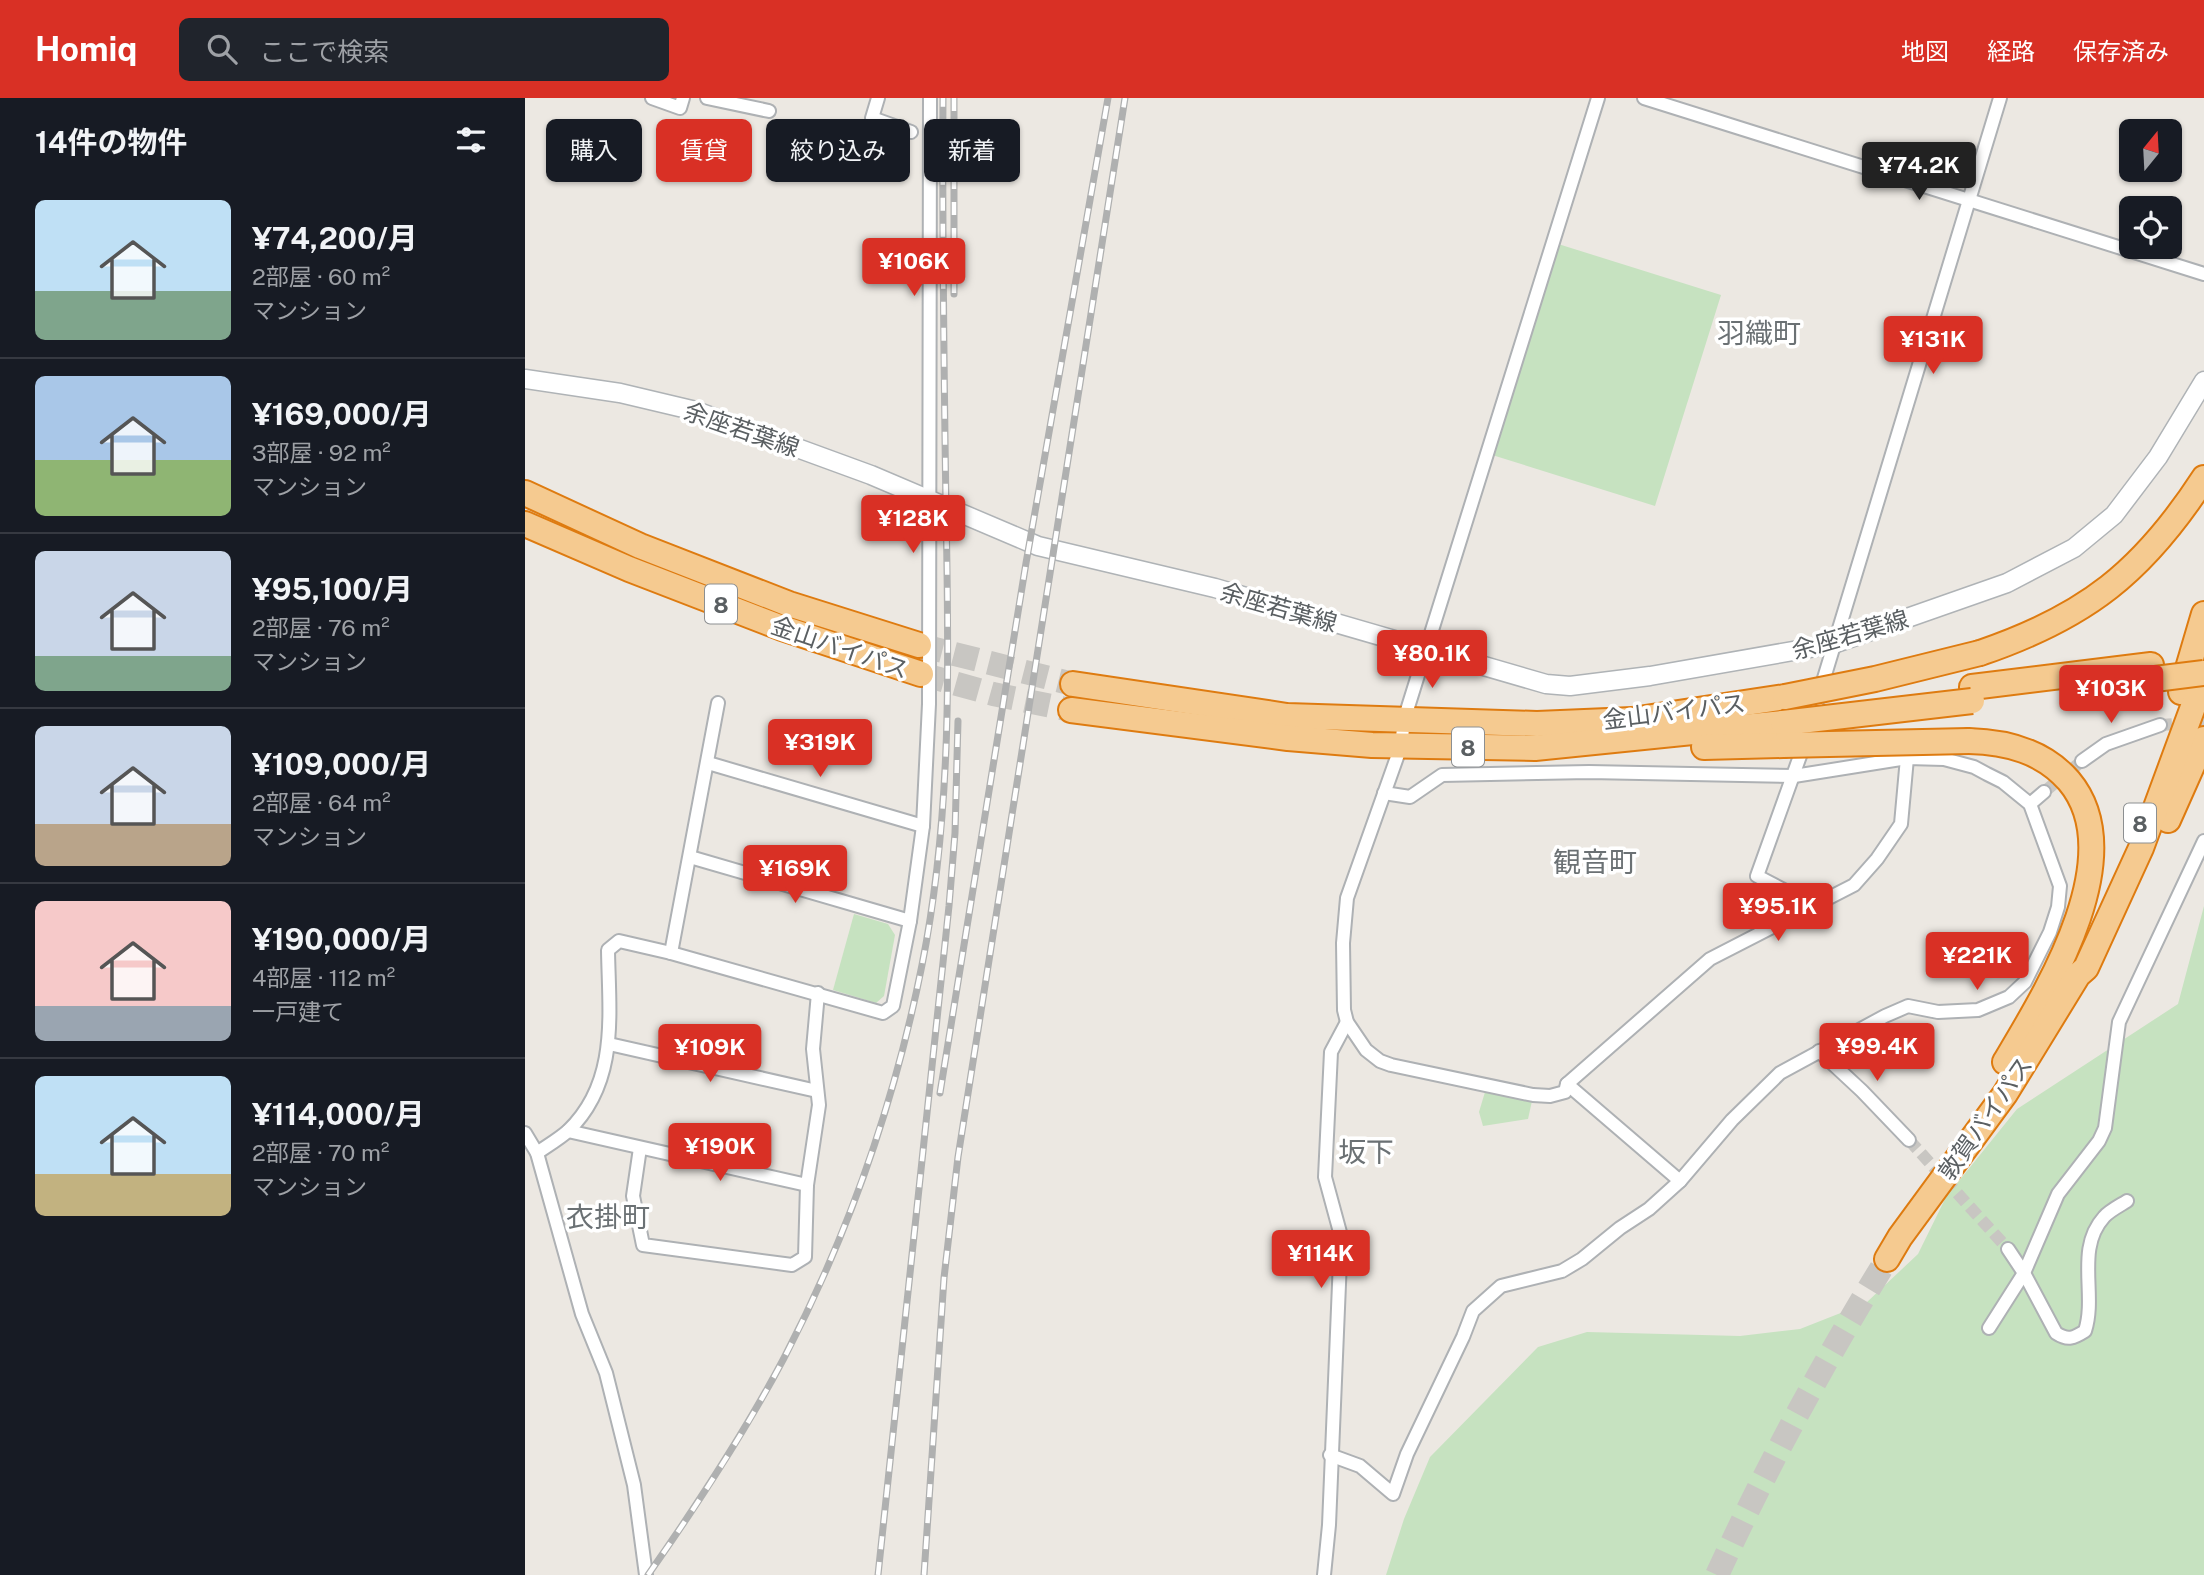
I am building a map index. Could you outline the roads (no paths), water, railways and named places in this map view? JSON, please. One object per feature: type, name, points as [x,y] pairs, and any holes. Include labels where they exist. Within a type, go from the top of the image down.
[{"type":"highway","name":"金山バイパス","points":[[1073,684],[1287,716],[1537,723],[1717,716],[1784,718],[1875,679],[1979,653],[2058,620],[2120,579],[2165,534],[2204,478]]},
{"type":"highway","name":"金山バイパス","points":[[525,493],[640,546],[789,604],[919,645]]},
{"type":"highway","name":"金山バイパス","points":[[525,524],[629,569],[782,628],[921,674]]},
{"type":"highway","name":"敦賀バイパス","points":[[2078,975],[2129,855],[2163,756],[2204,614]]},
{"type":"highway","points":[[2149,673],[2204,659]]},
{"type":"highway","name":"金山バイパス","points":[[1071,710],[1288,738],[1401,746],[1535,748],[2149,673]]},
{"type":"highway","name":"8","points":[[2149,673],[2204,675]]},
{"type":"highway","name":"敦賀バイパス","points":[[1887,1259],[1900,1237],[2005,1094],[2078,975],[2086,968],[2141,848],[2204,675]]},
{"type":"highway","points":[[1784,718],[1987,741],[2021,748],[2038,755],[2063,773],[2082,799],[2088,814],[2093,848],[2092,865],[2072,931],[2042,996],[1900,1237]]},
{"type":"highway","points":[[2005,1094],[2038,1067],[2092,984],[2204,739]]},
{"type":"main road","name":"余座若葉線","points":[[525,379],[620,393],[696,411],[930,499],[1038,546],[1215,588],[1546,684],[1570,686],[1650,676],[1833,644],[2007,583],[2074,548],[2114,514],[2132,494],[2187,412],[2204,381]]},
{"type":"street","points":[[652,98],[680,108],[683,98]]},
{"type":"street","points":[[707,98],[769,111]]},
{"type":"street","points":[[878,98],[871,118],[911,132]]},
{"type":"street","points":[[537,1153],[568,1131],[585,1110],[601,1083],[609,1044],[608,950],[619,941],[818,993],[883,1013],[893,1006],[910,921],[923,826],[929,704],[930,98]]},
{"type":"street","points":[[1598,98],[1404,720],[1401,746],[1347,898],[1343,976],[1347,1022],[1366,1050],[1380,1061],[1391,1065],[1533,1095],[1550,1096],[1565,1092],[1567,1084],[1710,959],[1854,885],[1877,859],[1901,824],[1907,758]]},
{"type":"street","points":[[1644,98],[2204,274]]},
{"type":"street","points":[[1814,906],[1757,876],[1794,776],[2000,98]]},
{"type":"street","points":[[671,953],[717,704]]},
{"type":"street","points":[[2082,761],[2106,744],[2160,725]]},
{"type":"street","points":[[1330,1455],[1360,1466],[1393,1494],[1407,1454],[1473,1311],[1501,1286],[1562,1271],[1649,1209],[1680,1181],[1732,1120],[1780,1073],[1908,1006],[1938,1012],[1978,1010],[2009,997],[2025,982],[2050,932],[2060,886],[2030,804],[2003,782],[1974,767],[1944,759],[1907,758],[1794,776],[1589,772],[1442,775],[1410,797],[1384,793]]},
{"type":"street","points":[[708,763],[923,826]]},
{"type":"street","points":[[2030,804],[2044,792]]},
{"type":"street","points":[[1989,1328],[2025,1273],[2058,1194],[2099,1141],[2105,1128],[2119,1022],[2204,841]]},
{"type":"street","points":[[690,857],[910,921]]},
{"type":"street","points":[[640,1149],[633,1196],[643,1244],[792,1265],[805,1258],[807,1185],[819,1105],[813,1049],[818,993]]},
{"type":"street","points":[[1325,1575],[1341,1236],[1325,1177],[1331,1052],[1347,1022]]},
{"type":"street","points":[[609,1044],[817,1091]]},
{"type":"street","points":[[1819,1051],[1909,1140]]},
{"type":"street","points":[[1567,1084],[1680,1181]]},
{"type":"street","points":[[568,1131],[807,1185]]},
{"type":"street","points":[[525,1133],[537,1153],[582,1314],[606,1373],[634,1485],[646,1575]]},
{"type":"street","points":[[2008,1249],[2025,1273],[2056,1333],[2064,1338],[2074,1338],[2085,1331],[2089,1318],[2087,1257],[2092,1236],[2104,1216],[2127,1201]]},
{"type":"tunnel","points":[[919,645],[1073,684]]},
{"type":"tunnel","points":[[921,674],[993,694],[1071,710]]},
{"type":"tunnel","points":[[2160,725],[2204,722]]},
{"type":"tunnel","points":[[2044,792],[2082,761]]},
{"type":"tunnel","points":[[1909,1140],[2008,1249]]},
{"type":"tunnel","points":[[1717,1575],[1797,1414],[1887,1259]]},
{"type":"railway","points":[[648,1575],[753,1414],[784,1358],[829,1264],[883,1117],[922,965],[939,852],[948,681],[943,98]]},
{"type":"railway","points":[[954,98],[954,294]]},
{"type":"railway","points":[[940,1093],[1026,563],[1108,98]]},
{"type":"railway","points":[[924,1575],[944,1278],[958,1157],[1125,98]]},
{"type":"railway","points":[[878,1575],[949,906],[955,833],[958,721]]},
{"type":"district","name":"羽織町","points":[[1759,332]]},
{"type":"district","name":"観音町","points":[[1595,861]]},
{"type":"district","name":"坂下","points":[[1366,1151]]},
{"type":"district","name":"衣掛町","points":[[608,1216]]}]
